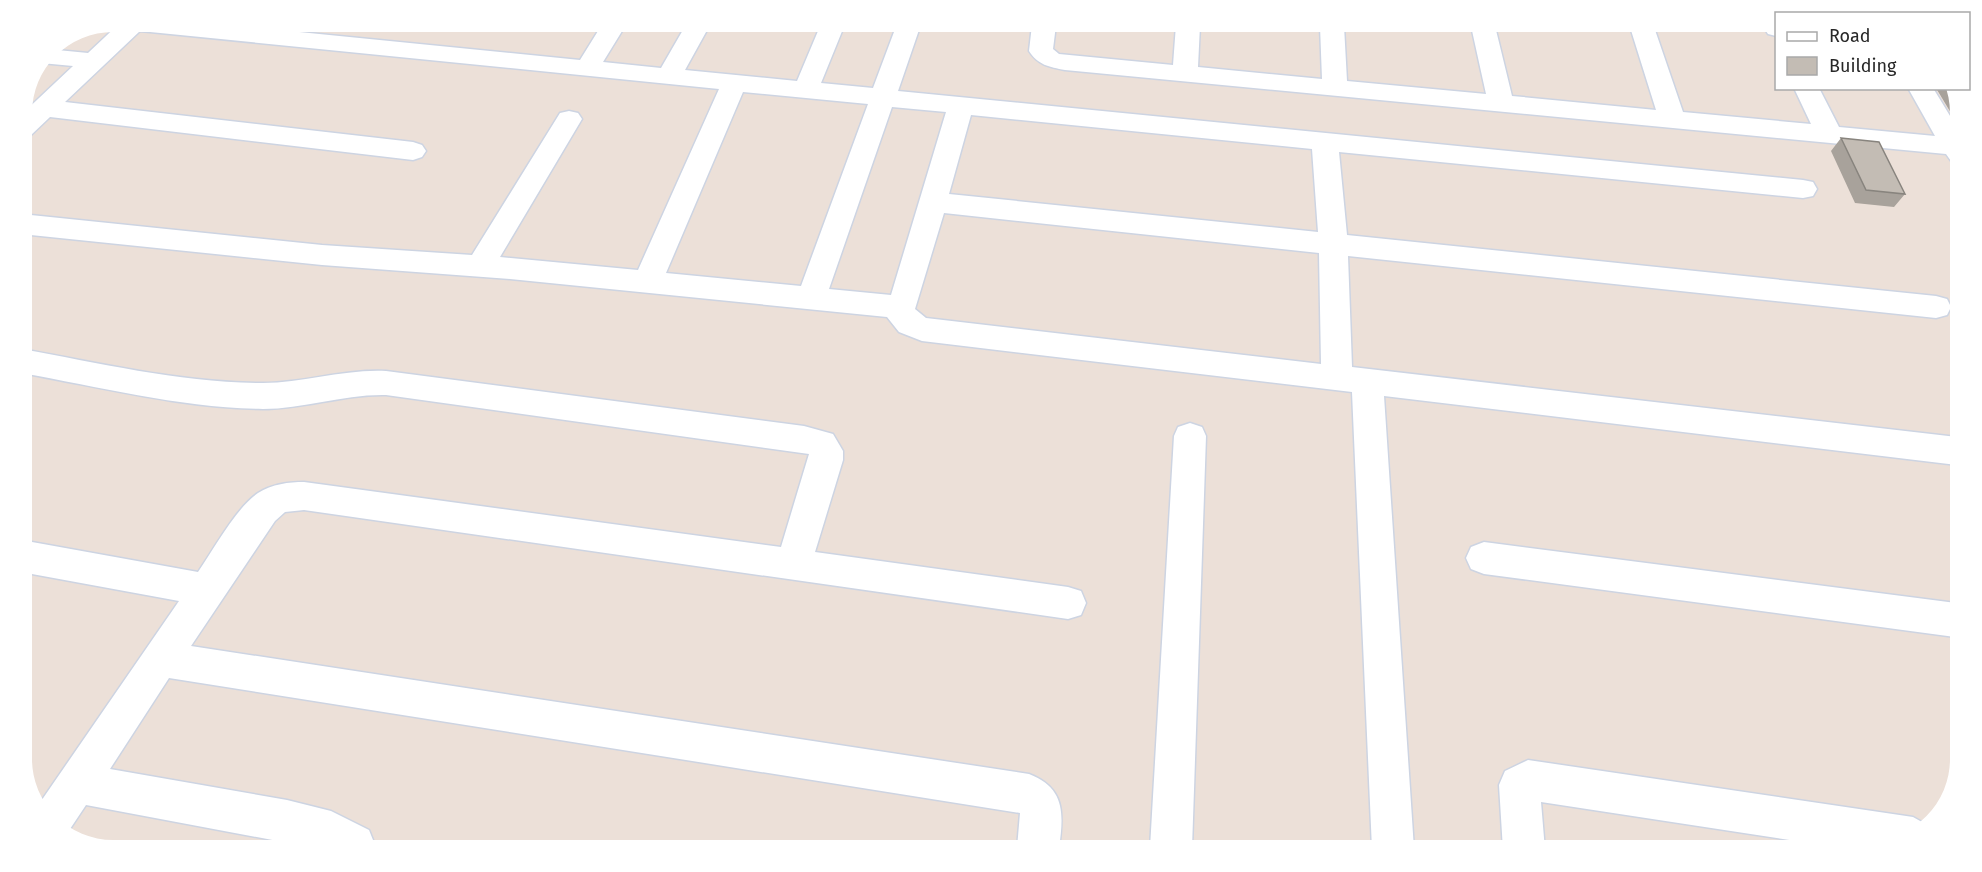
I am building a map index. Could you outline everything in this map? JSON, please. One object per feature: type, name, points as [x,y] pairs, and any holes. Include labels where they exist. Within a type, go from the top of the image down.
[{"type":"street","points":[[32,120],[124,32]]},
{"type":"street","points":[[233,32],[1803,189]]},
{"type":"street","points":[[587,68],[609,32]]},
{"type":"street","points":[[669,76],[694,32]]},
{"type":"street","points":[[806,90],[830,32]]},
{"type":"street","points":[[812,298],[906,32]]},
{"type":"street","points":[[1043,32],[1041,51],[1052,60],[1828,134],[1950,148]]},
{"type":"street","points":[[1185,73],[1188,32]]},
{"type":"street","points":[[1332,32],[1335,87]]},
{"type":"street","points":[[1484,32],[1501,103]]},
{"type":"street","points":[[1644,32],[1672,119]]},
{"type":"street","points":[[53,57],[93,61]]},
{"type":"street","points":[[647,282],[734,83]]},
{"type":"street","points":[[1807,90],[1828,134]]},
{"type":"street","points":[[1921,90],[1950,135]]},
{"type":"street","points":[[32,225],[322,255],[647,282],[896,307],[904,302],[961,105]]},
{"type":"street","points":[[45,108],[413,151]]},
{"type":"street","points":[[479,267],[569,119]]},
{"type":"street","points":[[1325,141],[1333,244],[1352,380],[1392,840]]},
{"type":"street","points":[[933,202],[1936,307]]},
{"type":"street","points":[[896,307],[910,324],[922,329],[1950,450]]},
{"type":"street","points":[[32,363],[203,392],[254,395],[299,393],[358,382],[386,383],[804,439],[821,444],[826,451],[826,460],[793,566]]},
{"type":"street","points":[[1171,840],[1190,436]]},
{"type":"street","points":[[54,816],[250,526],[270,502],[280,497],[304,496],[1068,603]]},
{"type":"street","points":[[32,558],[207,590]]},
{"type":"street","points":[[1484,558],[1950,619]]},
{"type":"street","points":[[160,659],[1029,794],[1035,797],[1040,804],[1042,815],[1039,840]]},
{"type":"street","points":[[1523,840],[1519,785],[1528,780],[1896,836]]},
{"type":"street","points":[[77,783],[287,821],[332,832],[346,840]]},
{"type":"building","points":[[1841,138],[1879,142],[1905,194],[1866,190]]}]
